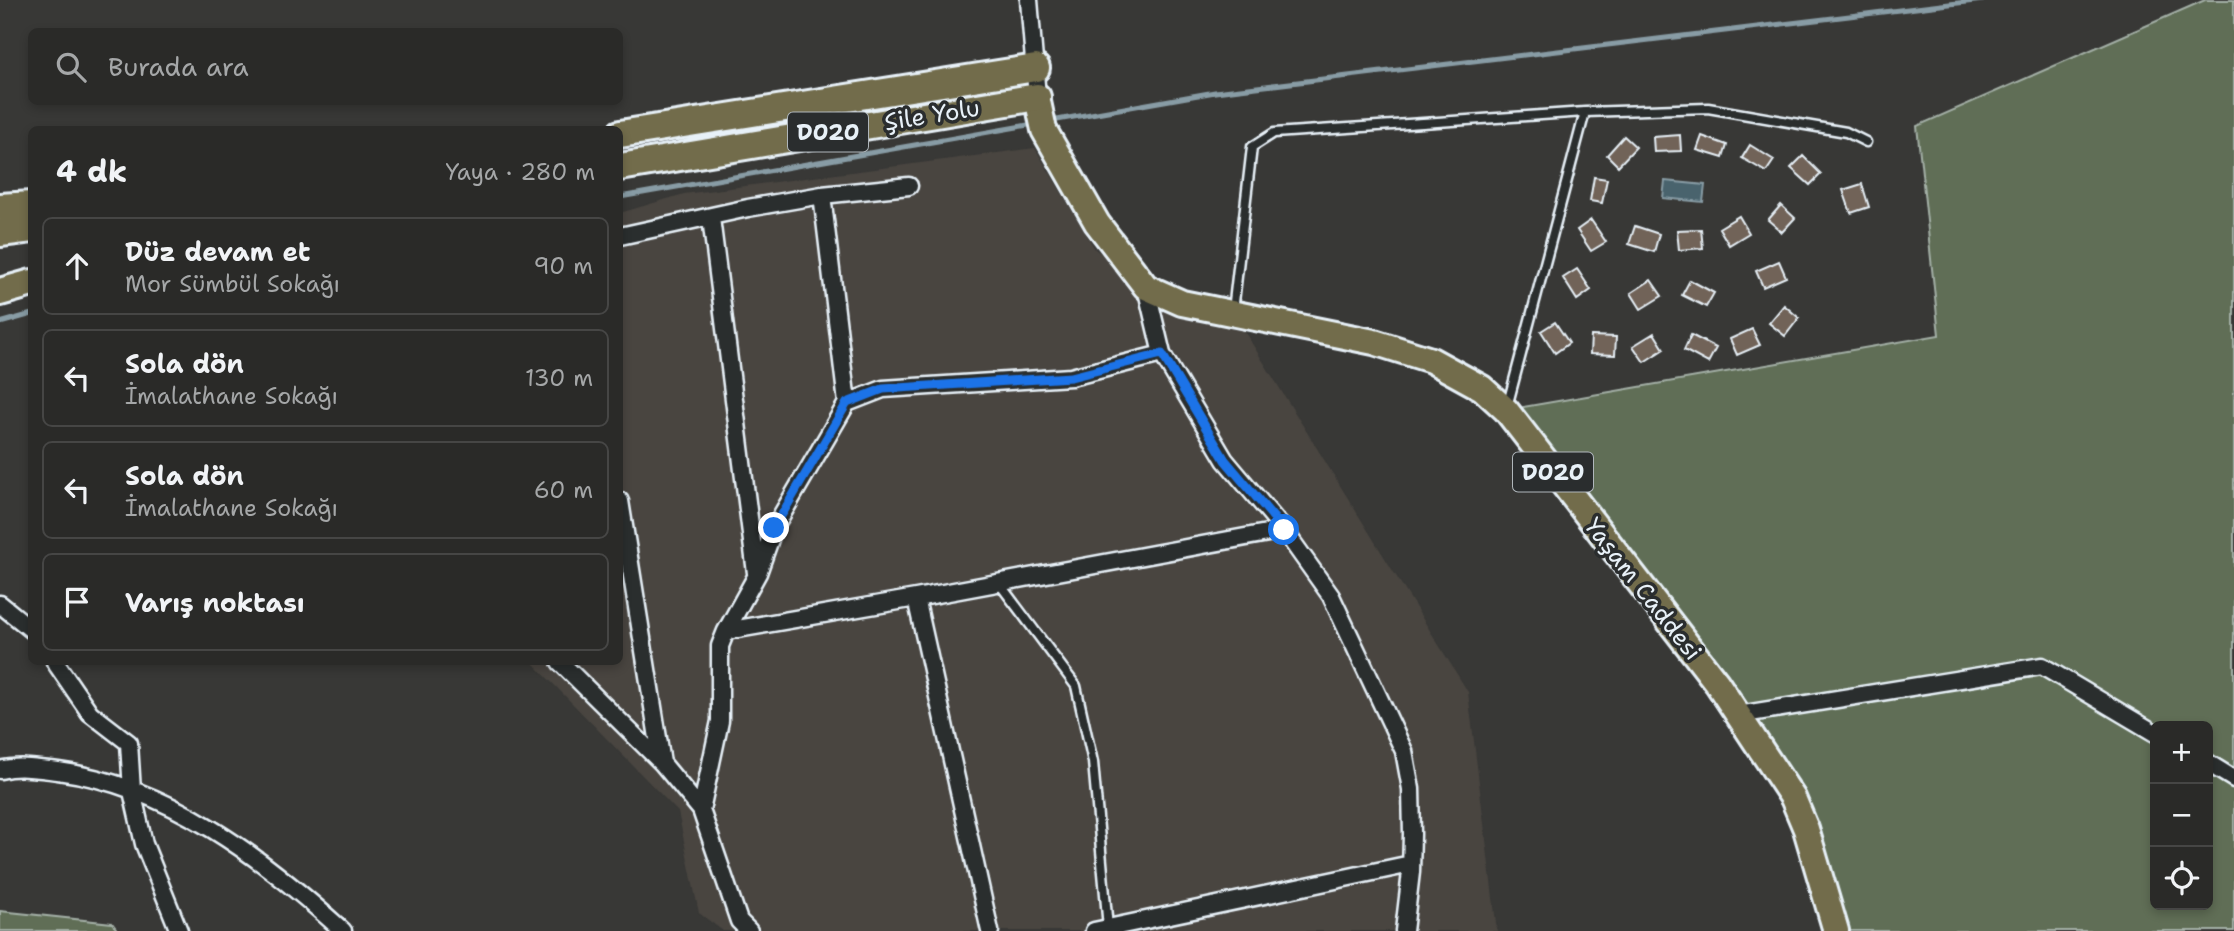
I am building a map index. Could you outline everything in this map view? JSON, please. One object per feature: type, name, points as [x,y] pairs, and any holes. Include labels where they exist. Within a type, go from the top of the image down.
[{"type":"highway","name":"Şile Yolu","points":[[623,134],[1036,68]]},
{"type":"highway","name":"Şile Yolu","points":[[623,166],[1037,97]]},
{"type":"highway","points":[[0,207],[28,205]]},
{"type":"highway","points":[[0,233],[28,230]]},
{"type":"highway","points":[[0,292],[28,283]]},
{"type":"main road","name":"Yaşam Caddesi","points":[[1037,97],[1044,130],[1097,223],[1146,287],[1182,303],[1374,342],[1431,360],[1482,388],[1506,410],[1717,683],[1793,798],[1806,829],[1836,931]]},
{"type":"street","points":[[1029,0],[1037,97]]},
{"type":"street","points":[[623,235],[822,195],[909,186]]},
{"type":"street","points":[[701,810],[720,721],[720,646],[756,576],[774,528],[847,403],[822,195]]},
{"type":"street","points":[[711,218],[756,576]]},
{"type":"street","points":[[1146,287],[1162,354],[1225,460],[1284,530],[1331,596],[1404,751],[1411,789],[1411,864],[1404,931]]},
{"type":"street","points":[[847,403],[883,389],[1071,377],[1162,354]]},
{"type":"street","points":[[623,520],[662,763]]},
{"type":"street","points":[[726,631],[1284,530]]},
{"type":"street","points":[[916,598],[990,931]]},
{"type":"street","points":[[0,604],[28,627]]},
{"type":"street","points":[[57,665],[90,713],[129,743],[132,791],[144,845],[179,931]]},
{"type":"street","points":[[563,665],[662,763],[701,810],[739,921],[749,931]]},
{"type":"street","points":[[1738,715],[2042,666],[2150,730]]},
{"type":"street","points":[[2213,767],[2234,779]]},
{"type":"street","points":[[0,770],[36,768],[79,774],[179,809],[239,848],[311,902],[343,931]]},
{"type":"street","points":[[1101,930],[1411,864]]},
{"type":"lane","points":[[1233,313],[1252,147],[1275,133],[1585,112],[1708,108],[1846,132],[1866,142]]},
{"type":"lane","points":[[1506,410],[1585,112]]},
{"type":"lane","points":[[999,583],[1076,686],[1093,762],[1101,930]]},
{"type":"shaded area","points":[[1035,148],[1095,249],[1146,289],[1233,313],[1468,692],[1497,931],[1405,931],[1411,864],[1404,751],[1390,727],[1398,752],[1408,863],[1403,931],[723,931],[699,913],[678,812],[535,665],[623,665],[623,212],[684,194]],"holes":[[[1172,369],[1284,529],[1221,460]]]},
{"type":"green space","points":[[2205,0],[2234,0],[2234,931],[1834,931],[1793,798],[1506,410],[1939,335],[1917,126]]},
{"type":"green space","points":[[0,911],[112,923],[118,931],[0,931]]},
{"type":"water","points":[[1665,181],[1705,185],[1703,202],[1663,198]]},
{"type":"building","points":[[1680,135],[1681,151],[1654,152],[1653,137]]},
{"type":"building","points":[[1624,136],[1636,147],[1618,166],[1607,155]]},
{"type":"building","points":[[1702,136],[1727,145],[1723,158],[1697,150]]},
{"type":"building","points":[[1750,145],[1774,160],[1766,172],[1742,158]]},
{"type":"building","points":[[1803,156],[1821,174],[1810,185],[1791,168]]},
{"type":"building","points":[[1594,177],[1607,179],[1602,203],[1590,201]]},
{"type":"building","points":[[1862,184],[1869,207],[1851,213],[1843,190]]},
{"type":"building","points":[[1781,205],[1795,218],[1782,232],[1768,220]]},
{"type":"building","points":[[1739,216],[1749,233],[1729,245],[1719,228]]},
{"type":"building","points":[[1591,220],[1606,242],[1591,251],[1577,230]]},
{"type":"building","points":[[1635,226],[1659,234],[1654,252],[1629,244]]},
{"type":"building","points":[[1701,229],[1703,248],[1679,250],[1677,230]]},
{"type":"building","points":[[1779,261],[1786,277],[1763,287],[1756,271]]},
{"type":"building","points":[[1577,269],[1591,290],[1577,300],[1563,278]]},
{"type":"building","points":[[1651,280],[1662,296],[1641,309],[1631,293]]},
{"type":"building","points":[[1690,280],[1714,293],[1706,307],[1682,295]]},
{"type":"building","points":[[1784,305],[1799,318],[1785,336],[1769,323]]},
{"type":"building","points":[[1555,322],[1569,343],[1555,353],[1541,331]]},
{"type":"building","points":[[1752,329],[1760,345],[1737,355],[1730,339]]},
{"type":"building","points":[[1654,333],[1664,349],[1644,362],[1633,346]]},
{"type":"building","points":[[1691,335],[1716,348],[1708,363],[1684,350]]},
{"type":"building","points":[[1591,336],[1616,337],[1615,355],[1590,354]]},
{"type":"waterway","points":[[1057,120],[1215,92],[1983,0]]},
{"type":"waterway","points":[[623,196],[1028,125]]},
{"type":"waterway","points":[[0,323],[28,315]]},
{"type":"route","points":[[774,528],[847,403],[883,389],[1071,377],[1162,354],[1225,460],[1284,530]]}]
